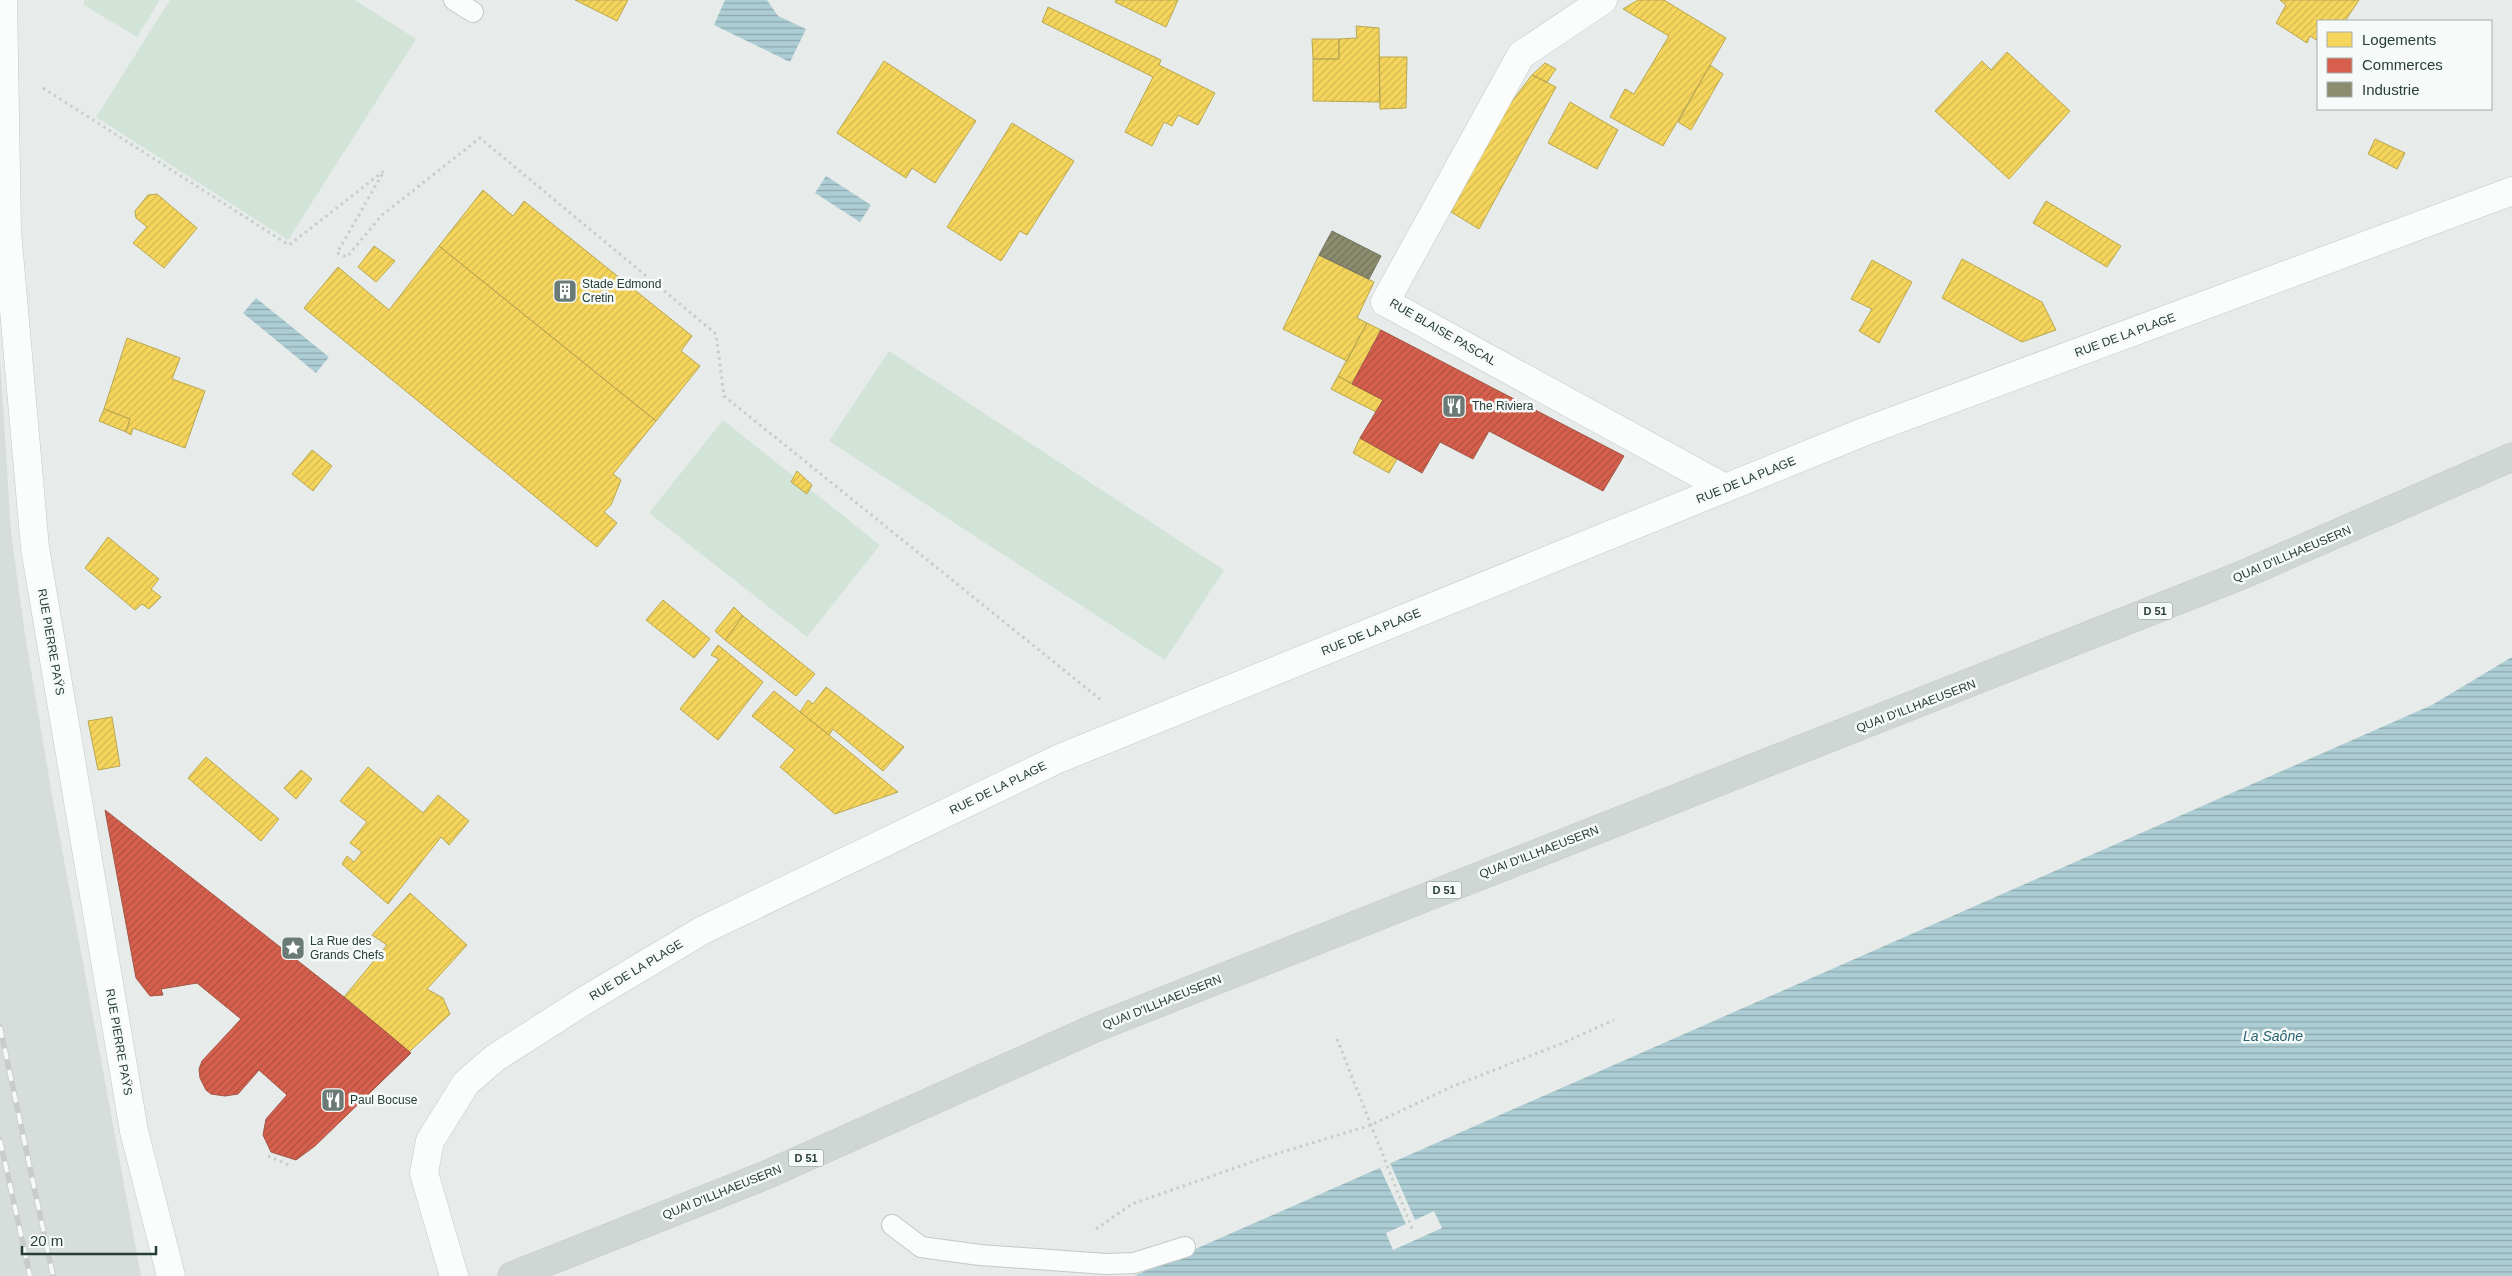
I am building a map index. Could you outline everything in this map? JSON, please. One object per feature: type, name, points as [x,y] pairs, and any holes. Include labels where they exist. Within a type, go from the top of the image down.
[{"type":"main road","name":"QUAI D'ILLHAEUSERN","points":[[512,1276],[766,1175],[1095,1028],[2061,648],[2242,575],[2512,457]]},
{"type":"street","name":"RUE PIERRE PAŸS","points":[[4,0],[7,231],[35,548],[134,1131],[171,1276]]},
{"type":"street","name":"RUE BLAISE PASCAL","points":[[1603,0],[1521,56],[1385,302],[1725,488]]},
{"type":"street","name":"RUE DE LA PLAGE","points":[[454,1276],[424,1173],[430,1141],[466,1083],[495,1058],[584,1001],[704,930],[1058,759],[1875,428],[2512,191]]},
{"type":"lane","points":[[454,0],[473,12]]},
{"type":"lane","points":[[892,1225],[921,1247],[980,1255],[1106,1264],[1134,1263],[1185,1247]]},
{"type":"path","points":[[4,63],[289,245],[384,171],[338,253],[347,257],[382,215],[480,138],[716,334],[724,396],[1135,728]]},
{"type":"path","points":[[1093,1231],[1132,1204],[1266,1157],[1371,1125],[1451,1087],[1563,1043],[1614,1020]]},
{"type":"path","points":[[1337,1039],[1413,1231]]},
{"type":"path","points":[[268,1156],[291,1166]]},
{"type":"shaded area","points":[[0,359],[11,532],[25,635],[52,795],[141,1276],[0,1276]]},
{"type":"green space","points":[[84,0],[160,0],[137,37],[84,5]]},
{"type":"green space","points":[[170,0],[355,0],[416,39],[288,240],[96,117]]},
{"type":"green space","points":[[889,351],[1224,570],[1165,660],[829,441]]},
{"type":"green space","points":[[723,420],[880,545],[807,637],[649,513]]},
{"type":"water","points":[[725,0],[767,0],[778,16],[806,29],[790,62],[714,25]]},
{"type":"water","points":[[826,176],[871,205],[860,222],[815,193]]},
{"type":"water","points":[[256,298],[329,357],[316,373],[243,313]]},
{"type":"water","name":"La Saône","points":[[2512,657],[2512,1276],[1134,1276],[2432,705]]},
{"type":"pier","points":[[1390,1163],[1415,1220],[1434,1211],[1442,1228],[1393,1250],[1386,1233],[1406,1224],[1380,1168]]},
{"type":"building: Logements","points":[[575,0],[628,0],[617,21]]},
{"type":"building: Logements","points":[[1116,0],[1178,0],[1166,27],[1115,2]]},
{"type":"building: Logements","points":[[1638,0],[1664,0],[1726,38],[1663,146],[1610,117],[1625,89],[1634,94],[1669,36],[1623,9]]},
{"type":"building: Logements","points":[[2280,0],[2359,0],[2346,20],[2317,20],[2317,40],[2310,36],[2307,43],[2276,23],[2286,5]]},
{"type":"building: Logements","points":[[1048,7],[1161,60],[1159,65],[1215,93],[1198,125],[1178,115],[1172,126],[1164,122],[1152,146],[1125,132],[1153,77],[1042,22]]},
{"type":"building: Logements","points":[[1356,26],[1379,28],[1380,102],[1313,101],[1313,59],[1339,59],[1339,39],[1357,38]]},
{"type":"building: Logements","points":[[1312,39],[1339,39],[1339,59],[1313,59]]},
{"type":"building: Logements","points":[[2007,52],[2070,111],[2009,179],[1935,111],[1982,61],[1991,70]]},
{"type":"building: Logements","points":[[1379,57],[1407,57],[1406,108],[1380,109]]},
{"type":"building: Logements","points":[[884,61],[976,121],[935,183],[912,168],[906,178],[837,133]]},
{"type":"building: Logements","points":[[1545,63],[1556,69],[1547,82],[1532,75]]},
{"type":"building: Logements","points":[[1710,65],[1723,74],[1691,130],[1678,122]]},
{"type":"building: Logements","points":[[1532,75],[1556,87],[1479,229],[1451,212],[1504,112]]},
{"type":"building: Logements","points":[[1570,102],[1618,130],[1597,169],[1548,143]]},
{"type":"building: Logements","points":[[1012,123],[1074,161],[1027,235],[1020,231],[1001,261],[947,227]]},
{"type":"building: Logements","points":[[2375,139],[2405,153],[2397,169],[2368,154]]},
{"type":"building: Logements","name":"Stade Edmond Cretin","points":[[483,190],[513,216],[524,201],[692,336],[681,351],[700,366],[656,421],[439,246]]},
{"type":"building: Logements","points":[[157,194],[197,228],[164,268],[133,243],[147,227],[136,218],[135,211],[148,195]]},
{"type":"building: Logements","points":[[2046,201],[2121,246],[2107,267],[2033,223]]},
{"type":"building: Logements","points":[[374,246],[395,261],[376,282],[358,267]]},
{"type":"building: Logements","points":[[439,246],[656,421],[613,474],[621,480],[611,505],[604,512],[617,523],[597,547],[304,308],[338,267],[389,310]]},
{"type":"building: Logements","points":[[1319,255],[1374,282],[1357,318],[1367,323],[1347,361],[1283,329]]},
{"type":"building: Logements","points":[[1962,259],[2042,302],[2056,330],[2022,342],[1942,298]]},
{"type":"building: Logements","points":[[1872,260],[1912,282],[1879,343],[1859,331],[1872,309],[1851,299]]},
{"type":"building: Logements","points":[[1367,323],[1381,330],[1352,384],[1338,376]]},
{"type":"building: Logements","points":[[127,338],[180,358],[172,379],[205,391],[185,448],[133,428],[131,435],[126,432],[130,419],[104,409]]},
{"type":"building: Logements","points":[[1338,376],[1383,400],[1376,412],[1331,389]]},
{"type":"building: Logements","points":[[104,409],[130,419],[126,432],[99,421]]},
{"type":"building: Logements","points":[[1360,438],[1397,459],[1389,473],[1353,453]]},
{"type":"building: Logements","points":[[312,450],[332,466],[313,491],[292,474]]},
{"type":"building: Logements","points":[[797,471],[812,485],[807,494],[791,482]]},
{"type":"building: Logements","points":[[108,537],[159,579],[151,589],[161,597],[149,609],[142,604],[135,610],[85,568]]},
{"type":"building: Logements","points":[[663,600],[710,639],[694,658],[646,620]]},
{"type":"building: Logements","points":[[734,607],[743,616],[725,640],[715,631]]},
{"type":"building: Logements","points":[[743,616],[815,674],[796,696],[725,640]]},
{"type":"building: Logements","points":[[718,645],[763,682],[718,740],[680,709],[719,659],[711,655]]},
{"type":"building: Logements","points":[[826,687],[904,747],[883,771],[833,729],[829,735],[800,712],[808,700],[813,704]]},
{"type":"building: Logements","points":[[774,691],[898,792],[835,814],[780,767],[795,750],[752,716]]},
{"type":"building: Logements","points":[[112,717],[120,766],[98,770],[88,721]]},
{"type":"building: Logements","points":[[206,757],[279,819],[261,841],[188,778]]},
{"type":"building: Logements","points":[[368,767],[423,813],[438,795],[469,821],[449,845],[441,837],[388,904],[342,864],[347,856],[354,862],[362,852],[350,843],[367,822],[340,801]]},
{"type":"building: Logements","points":[[301,770],[312,779],[296,799],[284,788]]},
{"type":"building: Logements","points":[[410,893],[467,945],[427,989],[443,998],[450,1014],[409,1052],[344,997],[387,945],[372,935]]},
{"type":"building: Commerces","name":"The Riviera","points":[[1381,330],[1624,456],[1603,491],[1489,431],[1473,459],[1440,442],[1422,473],[1360,438],[1383,400],[1352,384]]},
{"type":"building: Commerces","points":[[105,810],[344,997],[411,1053],[315,1146],[296,1160],[271,1152],[263,1135],[266,1119],[287,1095],[259,1070],[238,1094],[225,1096],[211,1094],[206,1090],[200,1078],[199,1069],[202,1061],[241,1019],[197,983],[161,989],[163,995],[150,996],[136,978]]},
{"type":"building: Industrie","points":[[1332,231],[1381,256],[1369,279],[1319,255]]},
{"type":"railway","points":[[0,1027],[53,1276]]},
{"type":"railway","points":[[0,1140],[30,1276]]},
{"type":"place","name":"Stade Edmond Cretin","points":[[565,291]]},
{"type":"place","name":"The Riviera","points":[[1454,406]]},
{"type":"place","name":"La Rue des Grands Chefs","points":[[293,948]]},
{"type":"place","name":"Paul Bocuse","points":[[333,1100]]}]
